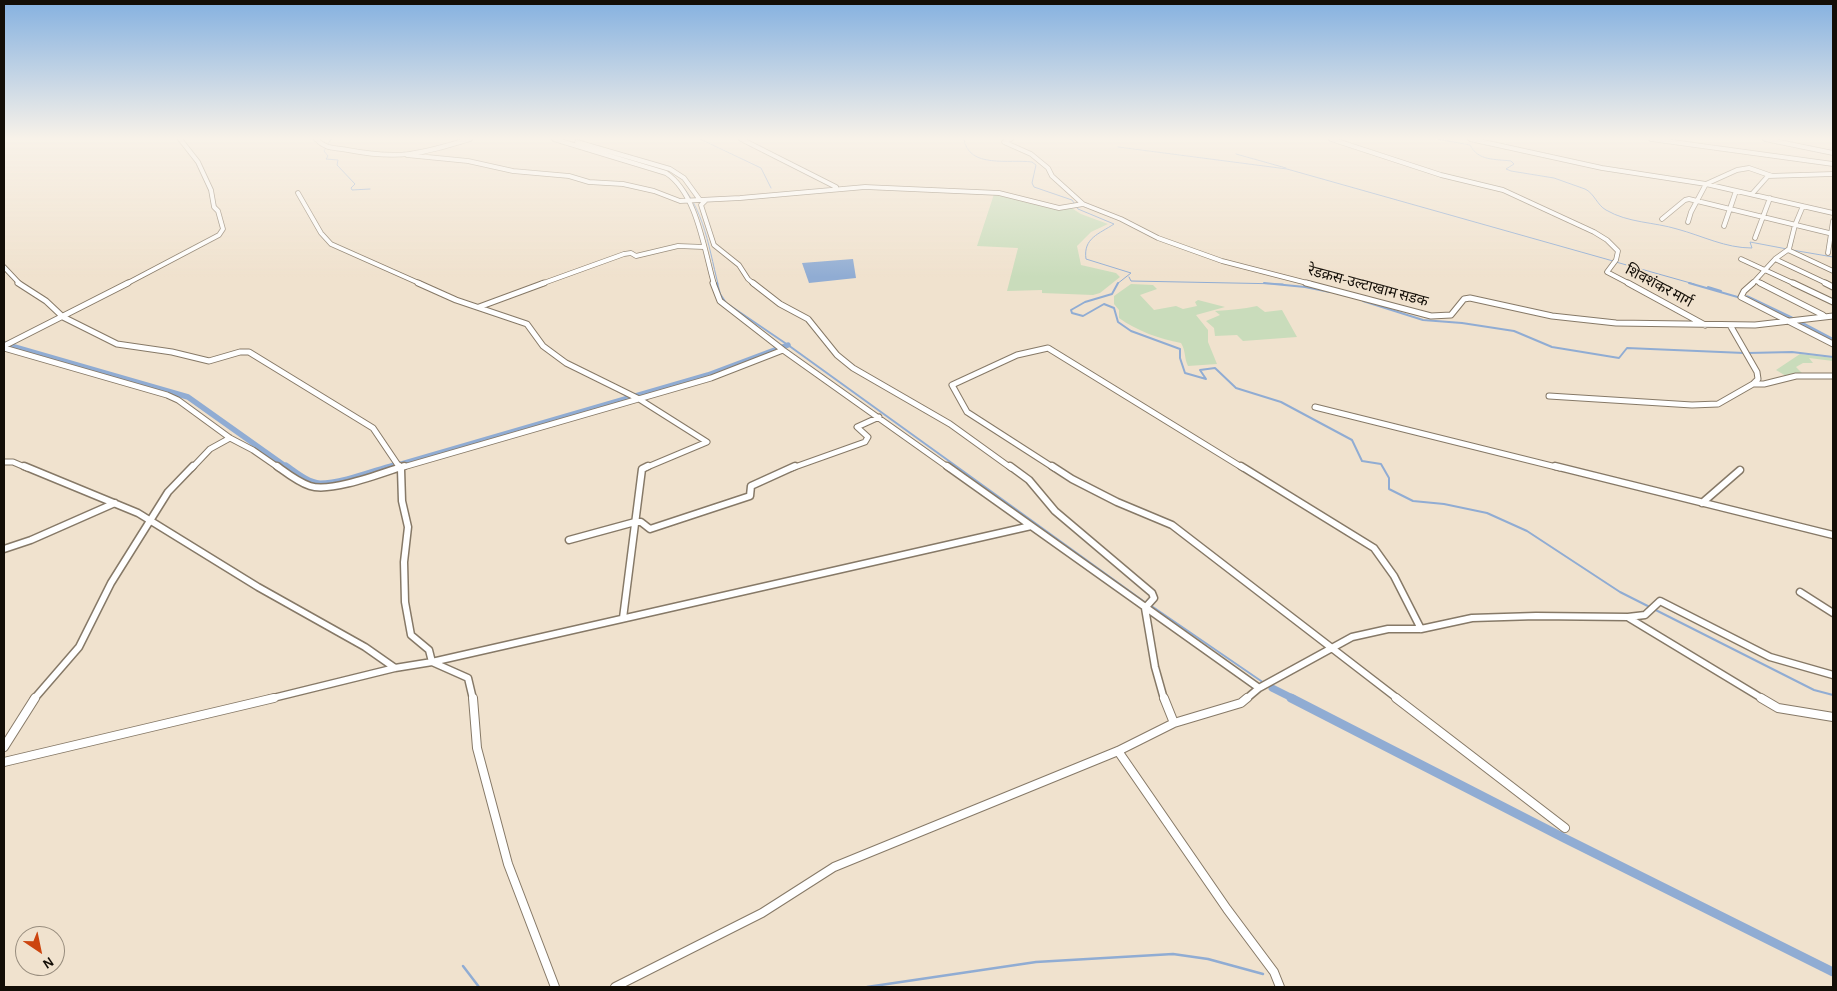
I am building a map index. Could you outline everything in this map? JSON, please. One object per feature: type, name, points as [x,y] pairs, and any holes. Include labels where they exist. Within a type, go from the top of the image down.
[{"type":"street","points":[[4,347],[219,235],[223,229],[218,212],[214,207],[209,185]]},
{"type":"street","points":[[629,185],[654,191],[680,201],[740,198],[865,187],[999,193],[1059,208],[1081,204]]},
{"type":"street","points":[[681,185],[694,200]]},
{"type":"street","points":[[689,185],[704,247],[720,301],[783,350],[1031,526],[1264,686]]},
{"type":"street","points":[[833,185],[838,188]]},
{"type":"street","points":[[1062,185],[1081,204]]},
{"type":"street","name":"शिवशंकर मार्ग","points":[[1484,185],[1496,188],[1567,218],[1602,236],[1618,251],[1615,262],[1607,272],[1705,324]]},
{"type":"street","points":[[1688,222],[1705,185]]},
{"type":"street","points":[[1711,185],[1833,213]]},
{"type":"street","points":[[1752,194],[1760,185]]},
{"type":"street","points":[[1724,226],[1729,210],[1735,200],[1736,191]]},
{"type":"street","points":[[298,193],[320,233],[331,244],[456,300],[527,324],[543,346],[566,363],[638,399],[707,442],[642,469],[624,618]]},
{"type":"street","points":[[1754,238],[1770,198]]},
{"type":"street","points":[[706,200],[701,205],[714,245],[739,265],[748,278],[761,290],[780,304],[808,319],[837,356],[853,368],[950,424],[1029,480],[1055,512],[1152,593],[1154,598],[1148,606],[1149,638],[1165,705],[1174,723]]},
{"type":"street","points":[[1662,219],[1685,200],[1697,201],[1832,234]]},
{"type":"street","name":"रेडक्रस-उल्टाखाम सडक","points":[[1081,204],[1121,219],[1158,238],[1222,261],[1431,316],[1451,315],[1464,299],[1470,298],[1552,316],[1616,323],[1755,325],[1833,316]]},
{"type":"street","points":[[1789,250],[1795,225],[1803,206]]},
{"type":"street","points":[[1828,253],[1833,221]]},
{"type":"street","points":[[479,307],[624,254],[631,253],[636,256],[678,246],[704,247]]},
{"type":"street","points":[[1833,271],[1789,250],[1774,259],[1756,281],[1744,291],[1741,298],[1833,344]]},
{"type":"street","points":[[1741,259],[1833,302]]},
{"type":"street","points":[[1774,259],[1833,287]]},
{"type":"street","points":[[4,267],[22,287],[46,301],[63,317],[117,344],[172,352],[209,361],[240,352],[249,352],[373,428],[401,469],[402,502],[408,527],[404,562],[405,602],[411,635],[429,650],[432,662]]},
{"type":"street","points":[[1756,281],[1825,316]]},
{"type":"street","points":[[1549,396],[1692,406],[1718,404],[1753,384],[1758,379],[1757,372],[1730,325]]},
{"type":"street","points":[[4,347],[167,395],[178,400],[230,438],[253,450],[300,482],[312,487],[329,488],[401,469],[711,378],[783,350]]},
{"type":"street","points":[[1421,629],[1394,576],[1374,548],[1048,348],[1017,355],[952,385],[967,412],[1072,479],[1117,502],[1172,525],[1565,828]]},
{"type":"street","points":[[1753,384],[1769,384],[1796,376],[1833,376]]},
{"type":"street","points":[[1315,407],[1833,534]]},
{"type":"street","points":[[568,540],[635,522],[642,522],[650,529],[750,496],[751,486],[775,473],[799,463],[865,442],[868,438],[857,427],[879,417]]},
{"type":"street","points":[[4,747],[38,693],[79,647],[111,583],[168,492],[210,449],[230,438]]},
{"type":"street","points":[[4,462],[13,462],[114,503],[150,520],[258,587],[365,647],[395,668]]},
{"type":"street","points":[[1702,503],[1740,470]]},
{"type":"street","points":[[4,548],[32,540],[114,503]]},
{"type":"street","points":[[4,762],[111,738],[395,668],[432,662],[1031,526]]},
{"type":"street","points":[[1800,592],[1833,613]]},
{"type":"street","points":[[615,987],[762,913],[834,867],[1118,751],[1174,723],[1241,703],[1264,686],[1352,637],[1388,629],[1421,629],[1472,618],[1536,616],[1628,617],[1646,615],[1660,601],[1770,657],[1833,675]]},
{"type":"street","points":[[1628,617],[1778,708],[1833,717]]},
{"type":"street","points":[[432,662],[468,678],[472,688],[476,748],[508,864],[555,987]]},
{"type":"street","points":[[1118,751],[1227,909],[1274,972],[1280,987]]},
{"type":"green space","points":[[994,194],[1055,209],[1070,207],[1081,214],[1108,224],[1091,232],[1077,246],[1081,265],[1116,273],[1120,277],[1100,293],[1093,295],[1042,293],[1042,290],[1007,291],[1018,248],[977,246]]},
{"type":"green space","points":[[1131,284],[1153,285],[1157,289],[1140,295],[1154,310],[1176,306],[1183,309],[1197,306],[1195,302],[1198,300],[1225,307],[1196,315],[1208,330],[1208,342],[1217,364],[1188,366],[1181,343],[1149,334],[1119,318],[1119,310],[1114,304],[1114,296]]},
{"type":"green space","points":[[1257,306],[1265,312],[1282,310],[1297,337],[1243,341],[1237,335],[1215,336],[1214,328],[1206,321],[1220,315],[1215,311]]},
{"type":"green space","points":[[1800,354],[1833,358],[1833,361],[1809,358],[1813,363],[1803,363],[1796,367],[1803,374],[1786,376],[1776,370]]},
{"type":"water","points":[[853,259],[856,278],[809,283],[802,263]]},
{"type":"waterway","points":[[354,185],[351,188],[352,190],[370,189]]},
{"type":"waterway","points":[[682,185],[697,209],[707,238],[718,284]]},
{"type":"waterway","points":[[1033,185],[1072,200],[1078,209],[1114,224],[1093,237],[1087,246],[1086,259],[1131,273],[1118,283]]},
{"type":"waterway","points":[[1345,185],[1613,261]]},
{"type":"waterway","points":[[1574,185],[1591,193],[1606,210],[1623,217],[1687,232],[1733,246],[1752,248],[1750,242],[1787,249]]},
{"type":"waterway","points":[[1792,250],[1833,257]]},
{"type":"waterway","points":[[1616,262],[1694,284]]},
{"type":"waterway","points":[[1129,277],[1131,281],[1272,284]]},
{"type":"waterway","points":[[717,283],[720,294],[726,303],[788,345],[1146,603]]},
{"type":"waterway","points":[[1118,283],[1112,294],[1085,302],[1071,310],[1072,313],[1083,316],[1104,304],[1114,308],[1118,322],[1131,331],[1180,349],[1180,358],[1185,373],[1206,379],[1200,370],[1215,368],[1236,388],[1281,402],[1352,440],[1362,461],[1381,464],[1389,478],[1389,489],[1413,501],[1444,504],[1487,513],[1527,531],[1620,592],[1814,690],[1833,695]]},
{"type":"waterway","points":[[1264,283],[1272,284]]},
{"type":"waterway","points":[[1689,283],[1741,298]]},
{"type":"waterway","points":[[1272,284],[1283,284]]},
{"type":"waterway","points":[[1272,284],[1330,292]]},
{"type":"waterway","points":[[1708,287],[1721,291]]},
{"type":"waterway","points":[[1747,298],[1791,319]]},
{"type":"waterway","points":[[1363,301],[1423,320],[1462,323],[1514,331],[1552,347],[1619,358],[1627,348],[1744,353]]},
{"type":"waterway","points":[[1797,322],[1833,341]]},
{"type":"waterway","points":[[4,344],[188,397],[288,468]]},
{"type":"waterway","points":[[388,468],[708,375],[788,345]]},
{"type":"waterway","points":[[1748,353],[1792,352],[1833,357]]},
{"type":"waterway","points":[[286,466],[307,480],[320,484],[347,480],[393,466]]},
{"type":"waterway","points":[[1150,605],[1264,683]]},
{"type":"waterway","points":[[1272,688],[1294,699]]},
{"type":"waterway","points":[[1291,698],[1564,838],[1833,972]]},
{"type":"waterway","points":[[867,987],[1036,962],[1173,954],[1208,959],[1263,974]]},
{"type":"waterway","points":[[463,966],[479,987]]}]
